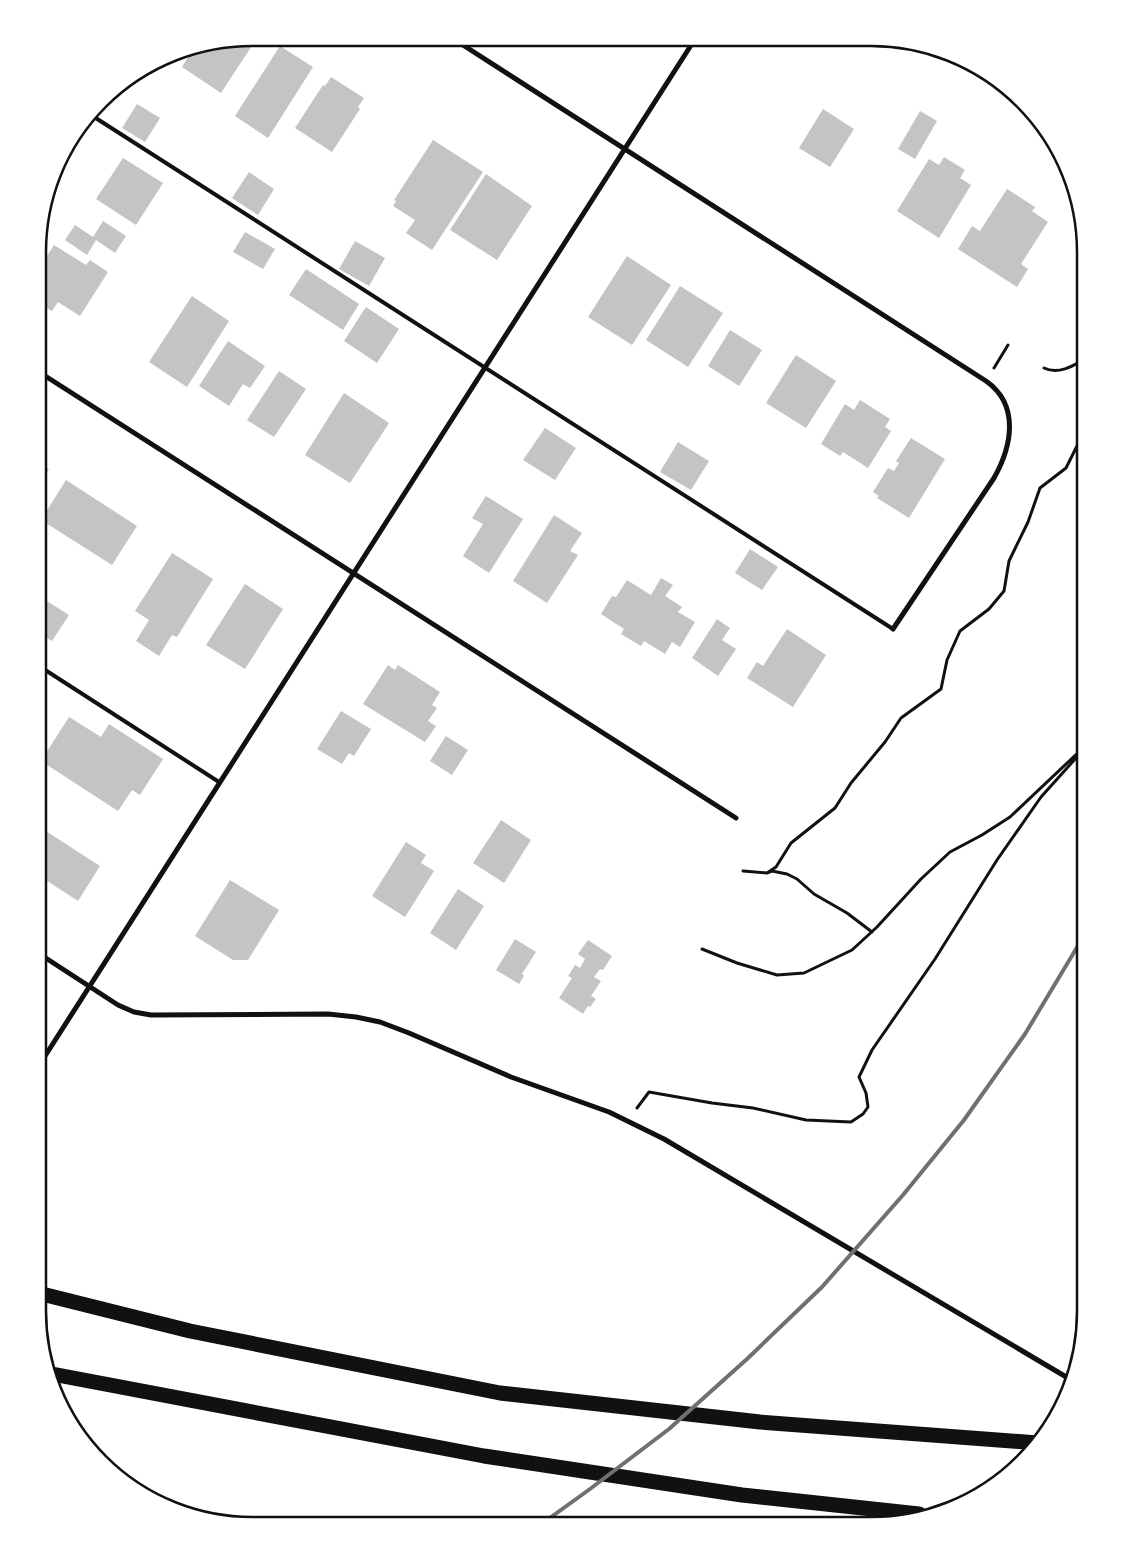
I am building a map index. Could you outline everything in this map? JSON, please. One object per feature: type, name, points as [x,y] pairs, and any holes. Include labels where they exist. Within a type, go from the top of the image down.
[{"type":"highway","points":[[46,1295],[190,1331],[500,1393],[760,1422],[1029,1442]]},
{"type":"highway","points":[[56,1375],[484,1456],[742,1495],[910,1513]]},
{"type":"street","points":[[464,46],[986,380],[999,392],[1007,406],[1009,417],[1008,444],[998,470],[894,629]]},
{"type":"street","points":[[46,1055],[691,46]]},
{"type":"street","points":[[46,376],[736,818]]},
{"type":"street","points":[[46,958],[125,1009],[142,1014],[328,1014],[380,1022],[511,1077],[628,1120],[664,1139],[1066,1377]]},
{"type":"lane","points":[[95,119],[894,629]]},
{"type":"lane","points":[[46,671],[219,782]]},
{"type":"path","points":[[986,380],[1008,345]]},
{"type":"path","points":[[1044,368],[1057,371],[1077,363]]},
{"type":"path","points":[[767,873],[776,867],[791,843],[835,808],[850,783],[885,742],[901,718],[941,688],[947,660],[960,631],[989,609],[1004,591],[1009,560],[1028,522],[1040,488],[1066,468],[1077,446]]},
{"type":"path","points":[[702,949],[737,963],[777,975],[804,973],[852,950],[950,852],[1010,817],[1077,754]]},
{"type":"path","points":[[628,1120],[649,1092],[753,1108],[806,1120],[851,1122],[863,1114],[868,1106],[866,1093],[859,1077],[872,1050],[935,960],[996,860],[1041,797],[1077,756]]},
{"type":"path","points":[[743,871],[767,873],[772,871],[787,874],[797,879],[814,894],[848,913],[872,932]]},
{"type":"building","points":[[252,46],[221,93],[182,67],[188,56],[199,53],[225,48]]},
{"type":"building","points":[[280,46],[313,67],[268,138],[235,116]]},
{"type":"building","points":[[331,77],[364,98],[358,107],[360,109],[332,152],[295,128],[323,85],[325,86]]},
{"type":"building","points":[[137,104],[160,118],[145,142],[122,128]]},
{"type":"building","points":[[823,109],[854,129],[830,167],[799,148]]},
{"type":"building","points":[[920,111],[937,121],[915,159],[898,149]]},
{"type":"building","points":[[433,140],[483,172],[432,250],[406,233],[415,220],[393,206],[396,201],[394,200]]},
{"type":"building","points":[[944,157],[965,170],[960,178],[971,185],[939,238],[897,211],[929,159],[939,165]]},
{"type":"building","points":[[123,158],[163,183],[136,225],[96,199]]},
{"type":"building","points":[[249,172],[274,189],[258,215],[232,198]]},
{"type":"building","points":[[486,174],[532,206],[497,260],[450,230]]},
{"type":"building","points":[[1007,189],[1035,207],[1032,211],[1048,222],[1021,264],[1028,269],[1017,287],[958,249],[972,226],[980,231]]},
{"type":"building","points":[[103,221],[126,236],[115,253],[96,240],[87,255],[65,240],[75,225],[93,237]]},
{"type":"building","points":[[245,232],[275,249],[263,269],[233,252]]},
{"type":"building","points":[[355,241],[385,258],[369,286],[339,269]]},
{"type":"building","points":[[54,245],[86,265],[90,260],[108,272],[80,316],[58,302],[52,311],[46,307],[46,257]]},
{"type":"building","points":[[627,256],[671,285],[632,345],[588,317]]},
{"type":"building","points":[[306,269],[359,304],[343,330],[289,295]]},
{"type":"building","points":[[680,286],[723,313],[688,367],[646,340]]},
{"type":"building","points":[[192,296],[229,321],[187,387],[149,362]]},
{"type":"building","points":[[366,307],[399,329],[377,363],[344,341]]},
{"type":"building","points":[[730,330],[762,350],[739,386],[708,366]]},
{"type":"building","points":[[228,341],[265,366],[250,388],[243,384],[229,406],[199,386]]},
{"type":"building","points":[[796,355],[836,381],[806,428],[766,403]]},
{"type":"building","points":[[279,371],[306,389],[274,437],[247,420]]},
{"type":"building","points":[[344,393],[389,423],[350,483],[305,455]]},
{"type":"building","points":[[860,400],[890,419],[885,427],[891,431],[868,468],[843,452],[840,456],[821,444],[845,404],[854,410]]},
{"type":"building","points":[[545,428],[576,448],[555,480],[523,460]]},
{"type":"building","points":[[911,438],[945,459],[909,518],[877,498],[879,496],[873,492],[888,468],[894,471],[899,463],[896,461]]},
{"type":"building","points":[[678,442],[709,461],[691,490],[660,472]]},
{"type":"building","points":[[66,480],[137,526],[112,565],[46,523],[46,512]]},
{"type":"building","points":[[486,496],[523,519],[489,573],[463,556],[483,524],[472,518]]},
{"type":"building","points":[[554,515],[582,533],[570,551],[578,555],[547,603],[513,581]]},
{"type":"building","points":[[750,549],[778,567],[762,590],[735,573]]},
{"type":"building","points":[[172,553],[213,579],[177,637],[172,635],[159,656],[136,641],[149,620],[135,611]]},
{"type":"building","points":[[661,578],[673,585],[665,596],[682,607],[678,612],[695,622],[680,647],[672,642],[665,654],[644,641],[641,646],[621,634],[624,629],[601,614],[612,596],[616,597],[627,580],[651,595]]},
{"type":"building","points":[[245,584],[283,609],[245,669],[206,645]]},
{"type":"building","points":[[46,600],[69,615],[52,641],[46,637]]},
{"type":"building","points":[[717,619],[730,628],[722,640],[736,649],[718,676],[692,658]]},
{"type":"building","points":[[787,629],[826,655],[793,707],[747,678],[757,662],[763,666]]},
{"type":"building","points":[[388,665],[395,670],[398,665],[440,692],[432,705],[437,708],[428,721],[436,726],[425,742],[363,704]]},
{"type":"building","points":[[341,711],[371,729],[354,756],[349,753],[342,764],[317,749]]},
{"type":"building","points":[[69,717],[101,737],[109,724],[163,759],[140,795],[132,790],[118,811],[46,764],[46,753]]},
{"type":"building","points":[[446,736],[468,750],[452,775],[430,761]]},
{"type":"building","points":[[501,820],[531,840],[504,883],[473,863]]},
{"type":"building","points":[[46,831],[100,866],[78,901],[46,880]]},
{"type":"building","points":[[406,842],[426,855],[421,863],[434,871],[405,917],[372,896]]},
{"type":"building","points":[[230,880],[279,910],[248,960],[233,960],[195,936]]},
{"type":"building","points":[[458,889],[484,906],[456,950],[430,933]]},
{"type":"building","points":[[515,939],[536,952],[522,974],[524,976],[519,984],[496,970]]},
{"type":"building","points":[[588,940],[612,956],[603,970],[600,969],[594,977],[601,981],[591,996],[596,999],[583,1014],[559,998],[572,978],[568,976],[575,965],[580,968],[585,959],[578,954]]},
{"type":"railway","points":[[551,1517],[669,1429],[747,1359],[822,1287],[903,1195],[964,1120],[1025,1034],[1077,947]]}]
